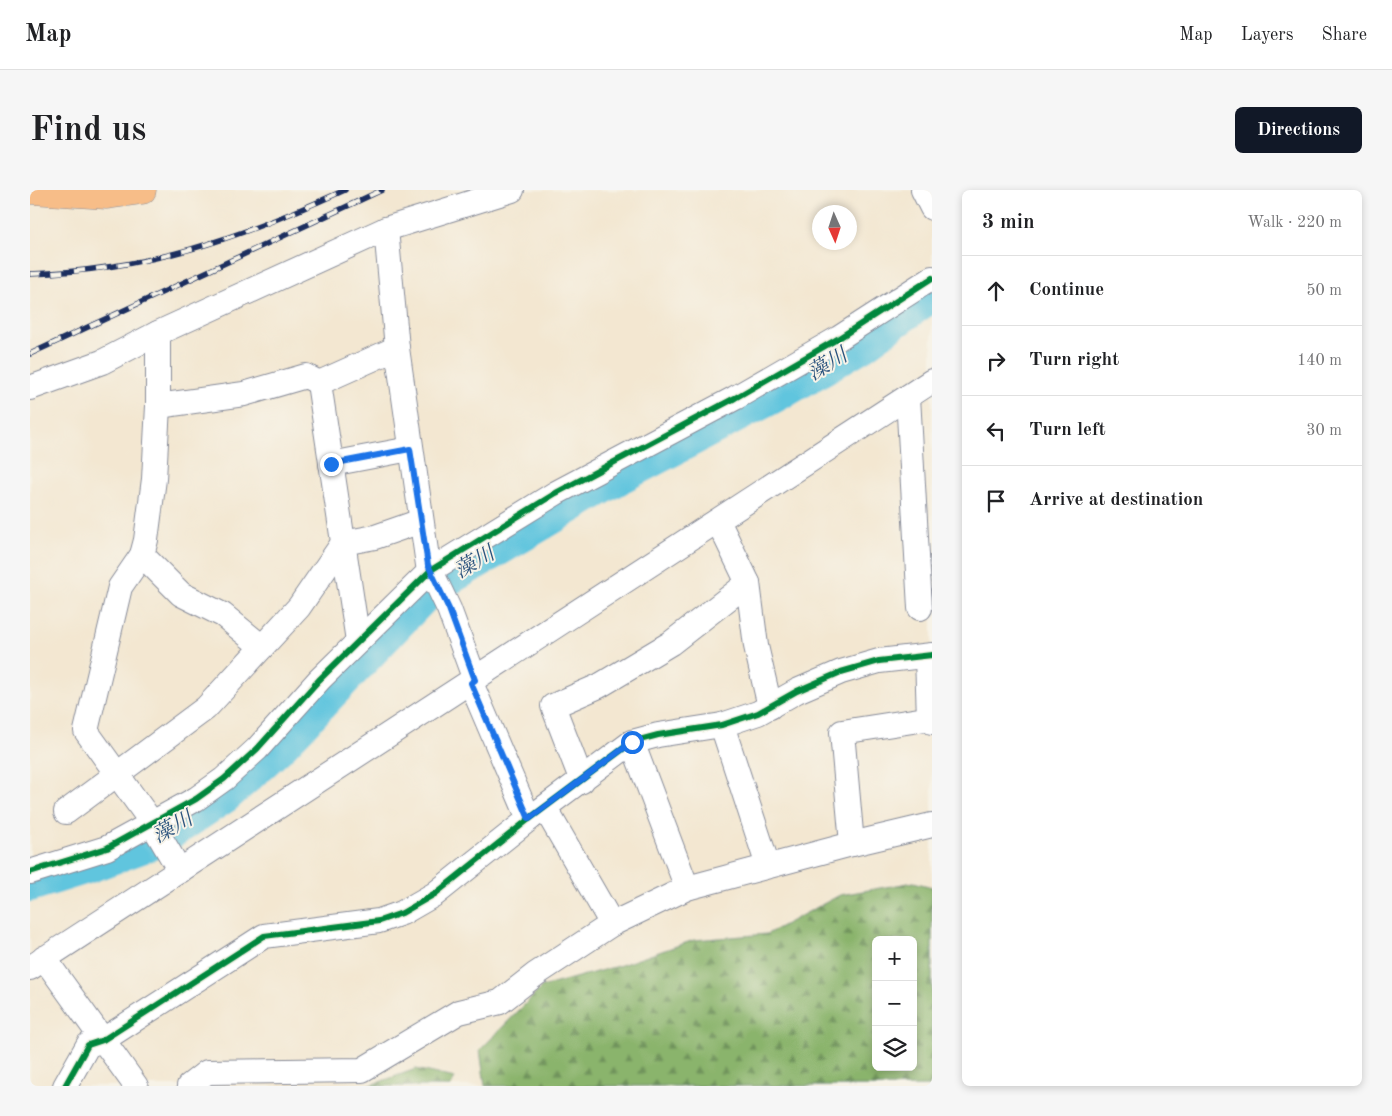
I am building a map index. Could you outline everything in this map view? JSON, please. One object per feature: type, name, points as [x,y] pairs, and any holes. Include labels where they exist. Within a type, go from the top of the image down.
[{"type":"highway","points":[[32,190],[107,195],[142,190]]},
{"type":"street","points":[[30,388],[102,362],[158,333],[386,229],[512,190]]},
{"type":"street","points":[[923,190],[932,208]]},
{"type":"street","points":[[386,229],[397,348],[410,449],[421,521],[436,580],[473,682],[537,813],[612,924]]},
{"type":"street","points":[[30,872],[107,848],[154,827],[224,779],[257,749],[319,680],[358,641],[436,580],[556,493],[734,398],[839,338],[932,278]]},
{"type":"street","points":[[158,333],[158,406],[154,479],[142,555],[120,588],[86,731],[154,827],[180,871]]},
{"type":"street","points":[[319,383],[397,348]]},
{"type":"street","points":[[158,406],[244,394],[306,376],[319,383]]},
{"type":"street","points":[[136,1086],[103,1040],[37,963],[473,682],[932,381]]},
{"type":"street","points":[[319,383],[358,641]]},
{"type":"street","points":[[908,397],[920,608]]},
{"type":"street","points":[[331,464],[410,449]]},
{"type":"street","points":[[66,812],[119,775],[206,708],[299,607],[343,543],[375,537],[421,521]]},
{"type":"street","points":[[718,521],[748,583],[756,646],[770,707]]},
{"type":"street","points":[[142,555],[181,594],[223,615],[262,647]]},
{"type":"street","points":[[582,780],[553,706],[599,686],[671,643],[748,583]]},
{"type":"street","points":[[66,1086],[88,1045],[103,1040],[264,936],[378,921],[402,913],[435,894],[537,813],[632,742],[658,735],[722,725],[758,713],[797,691],[840,672],[879,661],[929,655],[931,720],[842,732],[852,844]]},
{"type":"street","points":[[722,725],[768,866]]},
{"type":"street","points":[[632,742],[687,888]]},
{"type":"street","points":[[189,1086],[207,1072],[362,1070],[459,1012],[500,1002],[536,974],[612,924],[687,888],[852,844],[932,825]]},
{"type":"green space","points":[[914,882],[932,887],[932,1086],[485,1086],[480,1050],[542,987],[621,965],[694,940],[767,934],[840,895]]},
{"type":"green space","points":[[416,1069],[455,1078],[451,1086],[368,1086]]},
{"type":"waterway","name":"藻川","points":[[30,885],[84,868],[152,843],[170,833],[227,795],[279,748],[430,590],[624,475],[786,390],[864,344],[932,295]]},
{"type":"railway","points":[[30,274],[114,266],[192,249],[267,223],[345,190]]},
{"type":"railway","points":[[30,354],[382,190]]},
{"type":"cycle path","points":[[30,872],[107,848],[196,799],[224,779],[257,749],[319,680],[431,570],[556,493],[735,398],[839,338],[932,278]]},
{"type":"cycle path","points":[[65,1086],[88,1045],[103,1040],[264,936],[379,921],[402,913],[435,894],[529,819],[632,742],[658,735],[722,725],[758,713],[797,691],[841,672],[879,661],[932,655]]},
{"type":"route","points":[[331,464],[410,449],[428,565],[449,609],[475,680],[471,683],[529,819],[632,742]]}]
